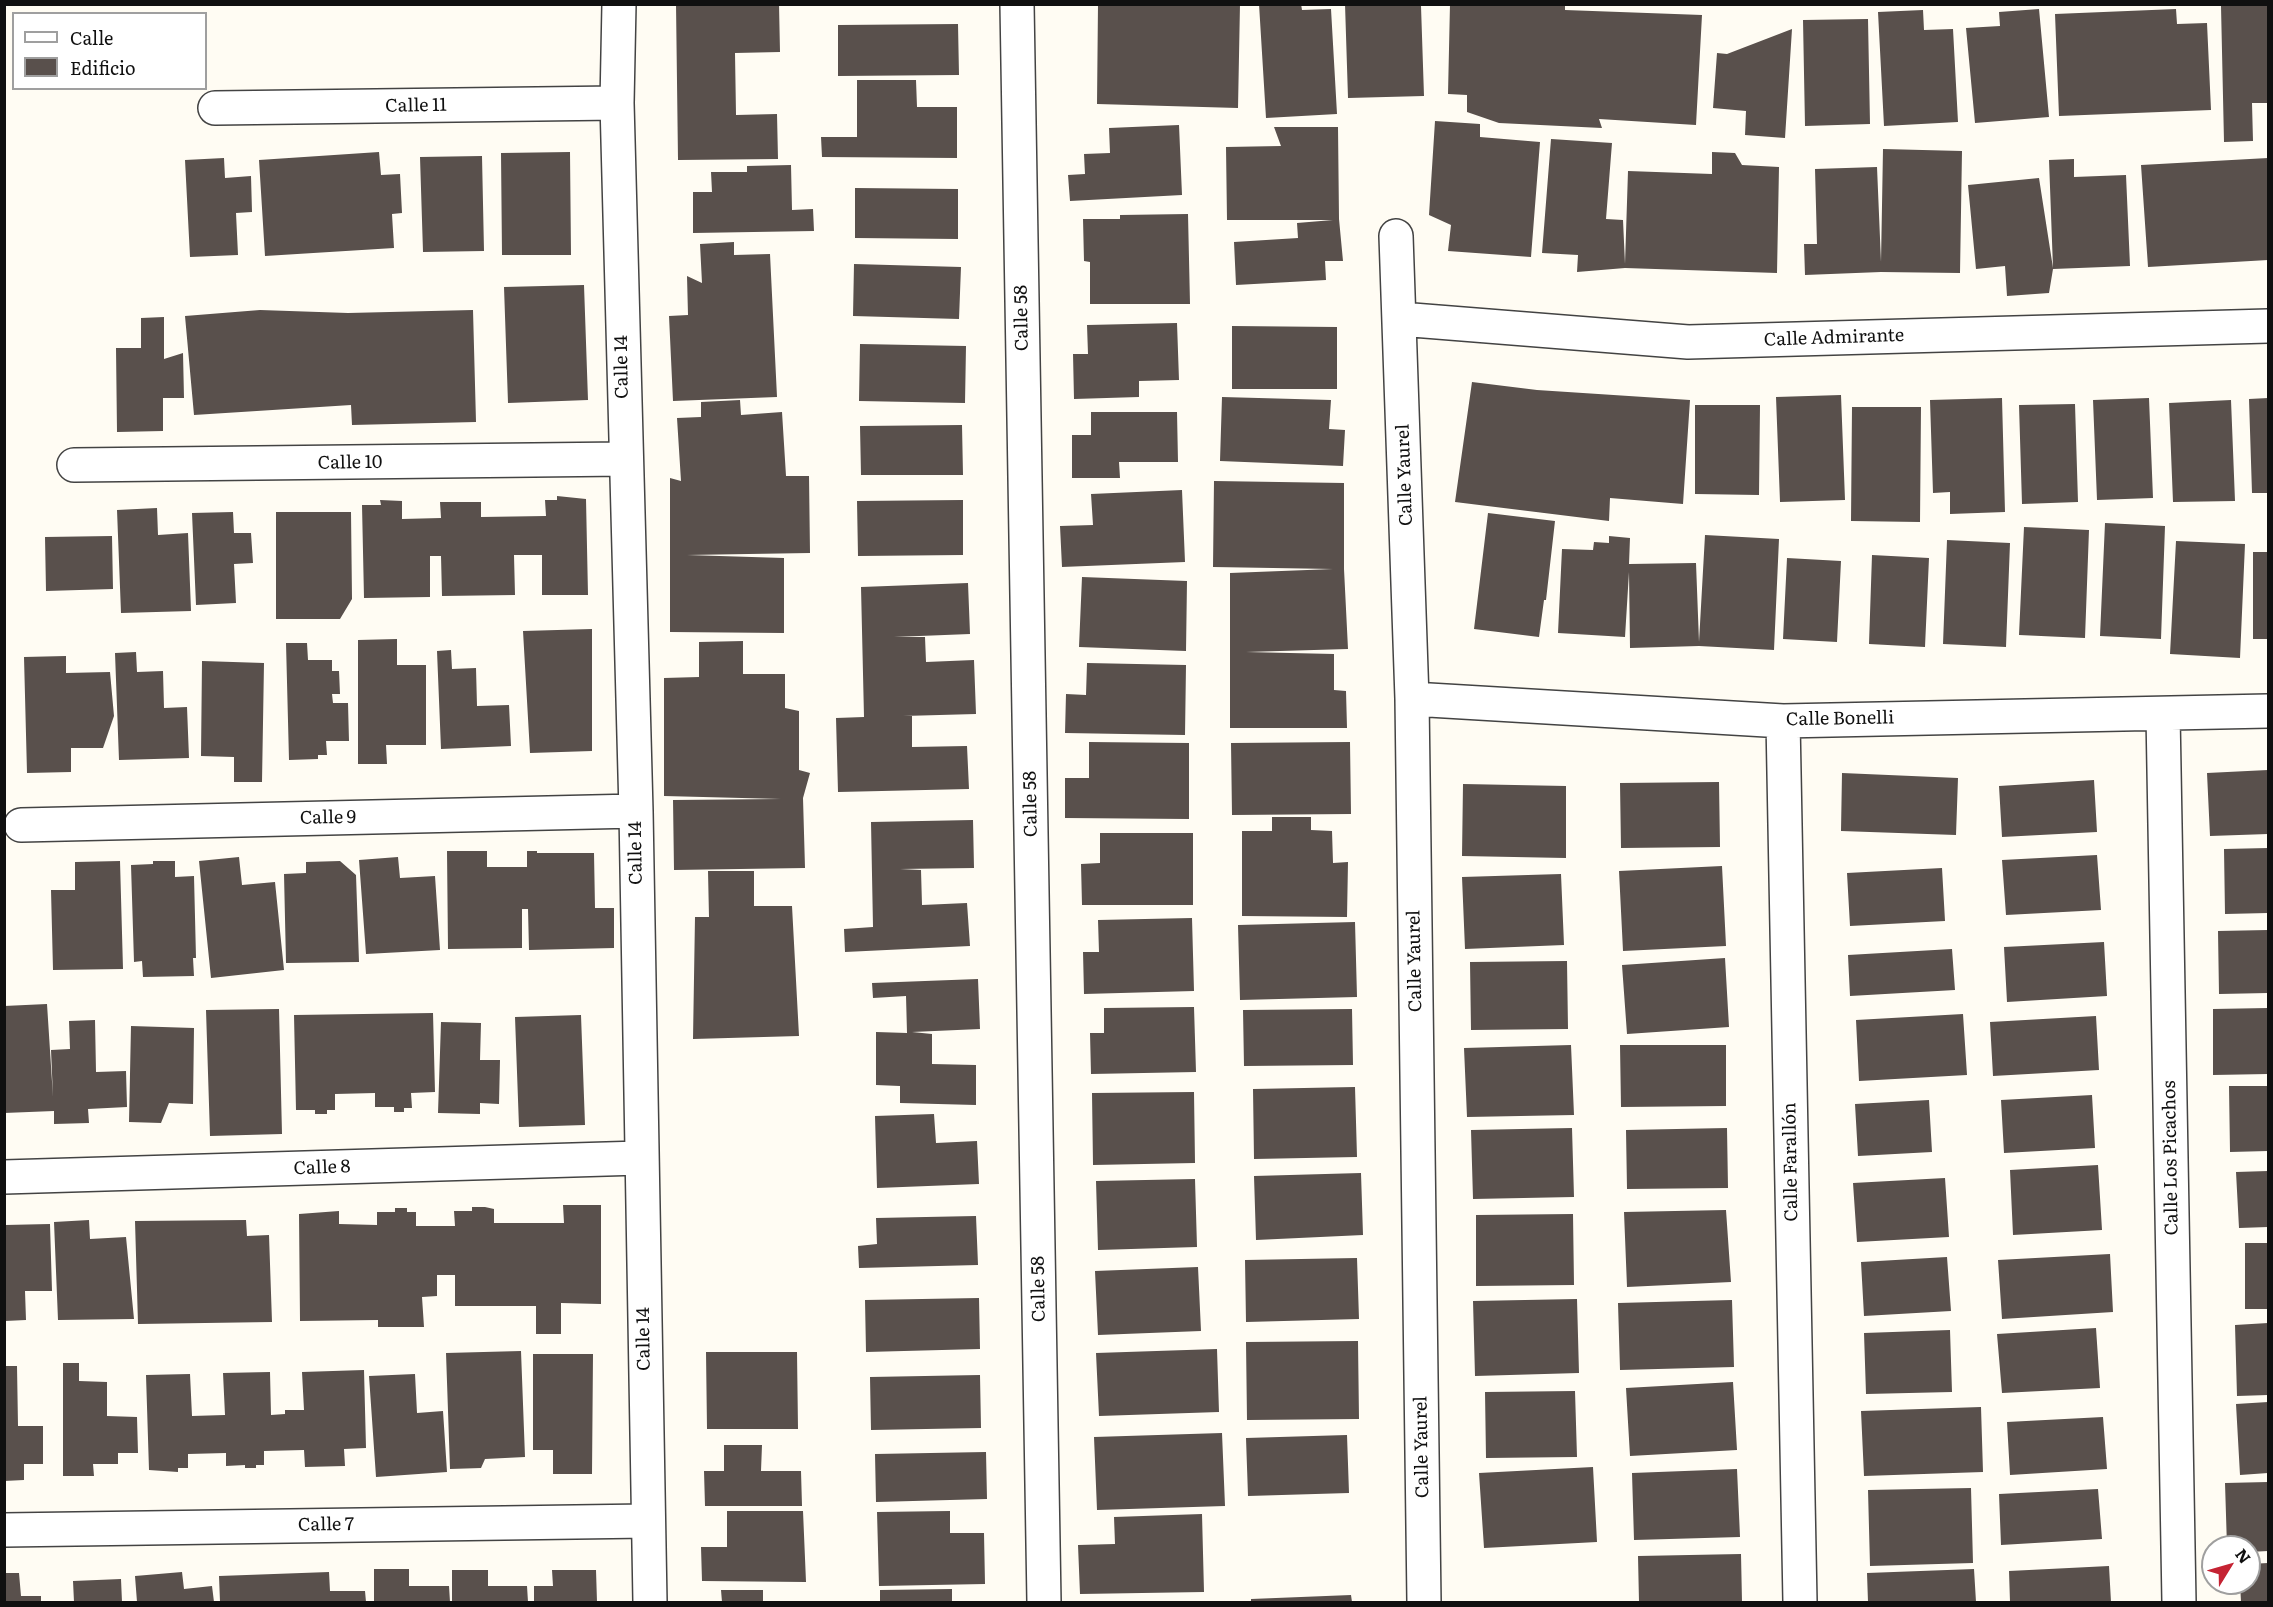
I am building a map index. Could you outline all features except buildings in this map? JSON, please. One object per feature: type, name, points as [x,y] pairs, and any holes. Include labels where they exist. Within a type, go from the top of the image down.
[{"type":"street","name":"Calle 14","points":[[619,4],[617,103],[636,811],[640,1158],[650,1602]]},
{"type":"street","name":"Calle 58","points":[[1017,4],[1044,1602]]},
{"type":"street","name":"Calle 11","points":[[215,108],[617,103]]},
{"type":"street","name":"Calle Yaurel","points":[[1396,236],[1412,699],[1424,1602]]},
{"type":"street","name":"Calle Admirante","points":[[1400,319],[1688,342],[2268,326]]},
{"type":"street","name":"Calle 10","points":[[74,465],[625,459]]},
{"type":"street","name":"Calle Bonelli","points":[[1412,699],[1783,721],[2268,711]]},
{"type":"street","name":"Calle Los Picachos","points":[[2163,714],[2179,1602]]},
{"type":"street","name":"Calle Farallón","points":[[1783,721],[1800,1602]]},
{"type":"street","name":"Calle 9","points":[[21,825],[636,811]]},
{"type":"street","name":"Calle 8","points":[[4,1177],[640,1158]]},
{"type":"street","name":"Calle 7","points":[[4,1530],[647,1521]]}]
